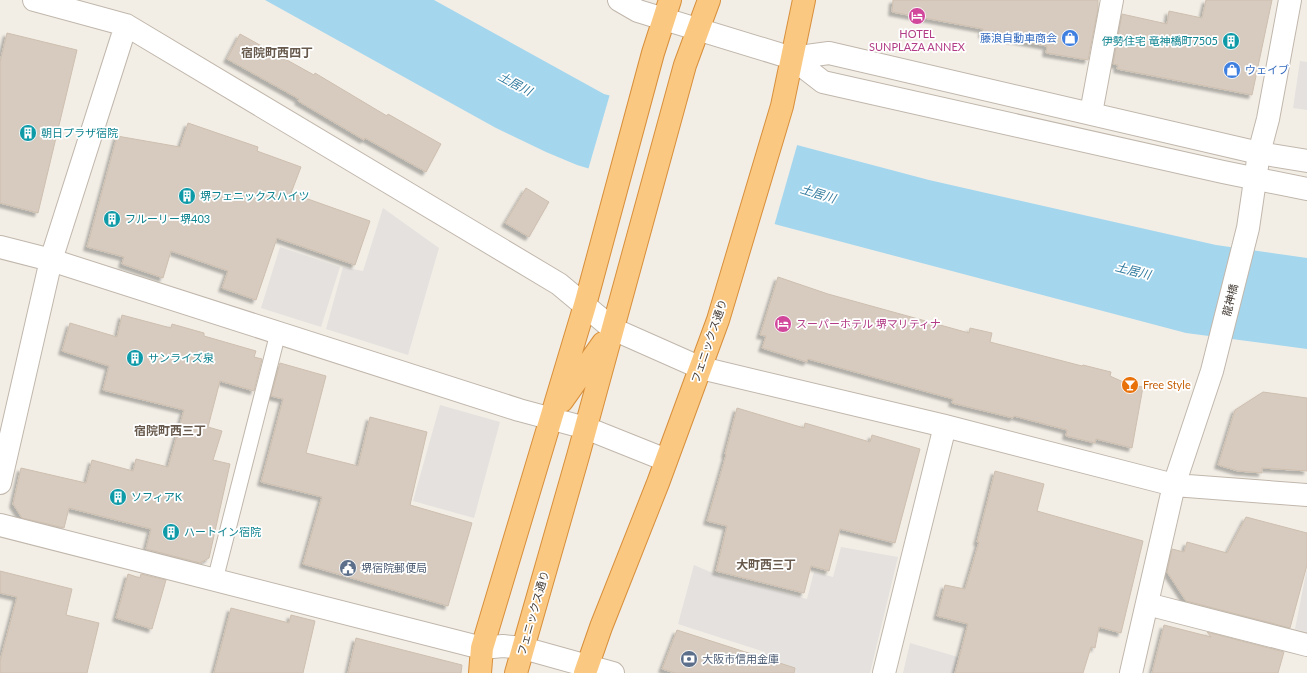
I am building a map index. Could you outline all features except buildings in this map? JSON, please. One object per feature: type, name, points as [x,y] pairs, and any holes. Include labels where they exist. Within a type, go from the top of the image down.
[{"type":"highway","name":"フェニックス通り","points":[[516,673],[586,428],[685,64],[709,0]]},
{"type":"highway","name":"フェニックス通り","points":[[588,671],[601,627],[701,368],[739,250],[782,106],[804,0]]},
{"type":"highway","points":[[480,673],[482,648],[585,305],[653,53],[667,9]]},
{"type":"highway","points":[[551,418],[613,329]]},
{"type":"street","points":[[34,0],[126,25],[559,284],[613,329],[701,368],[945,426],[1174,485],[1307,495]]},
{"type":"street","points":[[619,0],[638,10],[667,9],[699,28],[792,58],[823,82],[1255,179],[1307,189]]},
{"type":"street","points":[[1091,113],[1112,0]]},
{"type":"street","name":"龍神橋","points":[[1131,673],[1174,485],[1212,371],[1248,228],[1259,153],[1268,119],[1290,0]]},
{"type":"street","points":[[0,483],[51,260],[126,25]]},
{"type":"street","points":[[792,58],[829,53],[1259,153],[1307,160]]},
{"type":"street","points":[[0,247],[51,260],[519,410],[586,428],[666,460]]},
{"type":"street","points":[[884,673],[945,426]]},
{"type":"street","points":[[0,524],[482,648],[503,646],[523,648],[588,671],[613,673]]},
{"type":"street","points":[[1147,604],[1307,645]]},
{"type":"lane","points":[[215,580],[278,333]]},
{"type":"shaded area","points":[[1300,61],[1307,62],[1307,110],[1293,108]]},
{"type":"shaded area","points":[[383,208],[439,248],[408,355],[326,329],[343,267],[363,271]]},
{"type":"shaded area","points":[[280,247],[340,267],[321,327],[261,308]]},
{"type":"shaded area","points":[[440,405],[500,422],[474,518],[413,501]]},
{"type":"shaded area","points":[[841,547],[898,557],[870,673],[761,673],[765,652],[678,624],[694,565],[722,577],[807,599],[814,572],[833,577]]},
{"type":"shaded area","points":[[1307,568],[1307,632],[1295,629]]},
{"type":"shaded area","points":[[910,643],[958,657],[954,673],[903,673]]},
{"type":"water","name":"土居川","points":[[265,0],[434,0],[604,94],[929,180],[1216,245],[1307,258],[1307,349],[1186,333],[778,225],[577,165],[496,128]]},
{"type":"pier","points":[[610,94],[798,142],[774,226],[588,170]]},
{"type":"place","name":"HOTEL SUNPLAZA ANNEX","points":[[917,16]]},
{"type":"place","name":"藤浪自動車商会","points":[[1070,38]]},
{"type":"place","name":"伊勢住宅 竜神橋町7505","points":[[1231,41]]},
{"type":"place","name":"ウェイブ","points":[[1232,70]]},
{"type":"place","name":"朝日プラザ宿院","points":[[28,133]]},
{"type":"place","name":"堺フェニックスハイツ","points":[[187,196]]},
{"type":"place","name":"フルーリー堺403","points":[[112,219]]},
{"type":"place","name":"スーパーホテル 堺マリティナ","points":[[783,324]]},
{"type":"place","name":"サンライズ泉","points":[[135,358]]},
{"type":"place","name":"Free Style","points":[[1130,385]]},
{"type":"place","name":"ソフィアK","points":[[118,497]]},
{"type":"place","name":"ハートイン宿院","points":[[171,532]]},
{"type":"place","name":"堺宿院郵便局","points":[[348,568]]},
{"type":"place","name":"大阪市信用金庫","points":[[689,659]]},
{"type":"district","name":"宿院町西四丁","points":[[277,53]]},
{"type":"district","name":"宿院町西三丁","points":[[170,431]]},
{"type":"district","name":"大町西三丁","points":[[766,565]]}]
